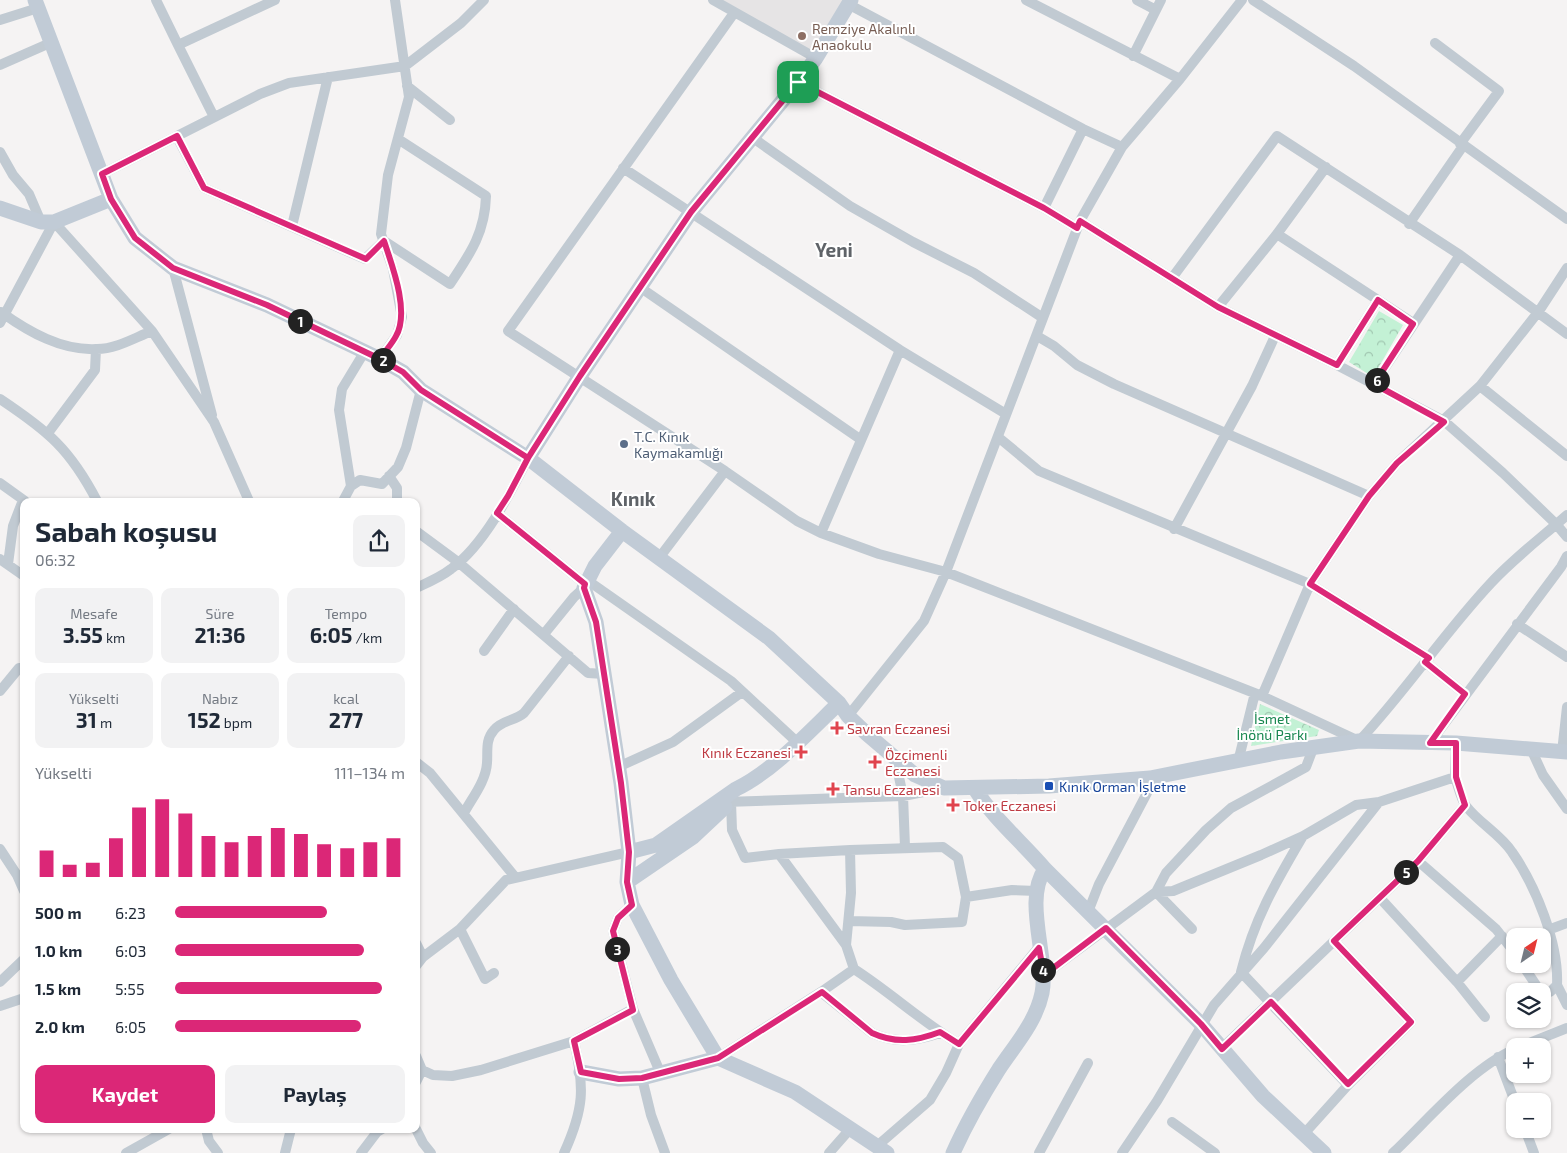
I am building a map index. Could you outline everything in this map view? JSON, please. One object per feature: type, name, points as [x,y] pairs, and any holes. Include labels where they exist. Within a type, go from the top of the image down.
[{"type":"street","points":[[156,0],[214,117]]},
{"type":"street","points":[[178,45],[275,0]]},
{"type":"street","points":[[380,359],[397,335],[402,317],[393,269],[381,234],[383,206],[409,97],[395,0]]},
{"type":"street","points":[[102,174],[214,117],[289,82],[405,66],[461,23],[484,0]]},
{"type":"street","points":[[713,0],[816,58]]},
{"type":"street","points":[[1026,0],[1180,79]]},
{"type":"street","points":[[1137,0],[1156,10]]},
{"type":"street","points":[[1133,56],[1161,0]]},
{"type":"street","points":[[848,716],[924,621],[946,572],[1078,225],[1122,147],[1180,79],[1242,0]]},
{"type":"street","points":[[1253,0],[1354,66],[1567,219]]},
{"type":"street","points":[[420,586],[451,570],[472,549],[508,496],[528,458],[580,376],[691,212],[798,82],[816,58],[849,2],[1083,129],[1122,147]]},
{"type":"street","points":[[0,20],[37,4],[50,43],[111,199],[135,238],[173,268],[267,305],[365,351],[403,372],[421,390],[528,458],[622,531],[769,638],[839,703],[848,716],[895,758],[915,775],[944,788]]},
{"type":"street","points":[[734,13],[508,331],[725,470],[797,521],[821,533],[879,554],[946,572],[1258,695],[1359,741]]},
{"type":"street","points":[[0,65],[50,43]]},
{"type":"street","points":[[1410,224],[1499,91],[1435,43]]},
{"type":"street","points":[[292,226],[328,78]]},
{"type":"street","points":[[798,82],[1078,225],[1172,278],[1218,307],[1337,365],[1444,422],[1556,524],[1567,537]]},
{"type":"street","points":[[407,86],[450,120]]},
{"type":"street","points":[[1044,208],[1083,129]]},
{"type":"street","points":[[177,136],[204,188],[366,259],[384,241]]},
{"type":"street","points":[[1172,278],[1277,136],[1460,255],[1567,334]]},
{"type":"street","points":[[753,138],[850,206],[974,273],[1043,318]]},
{"type":"street","points":[[384,241],[450,284],[476,246],[486,216],[486,196],[398,139]]},
{"type":"street","points":[[0,152],[13,175],[29,194],[47,222],[152,331],[214,422]]},
{"type":"street","points":[[1218,307],[1277,234],[1326,167]]},
{"type":"street","points":[[623,168],[900,350],[1006,414]]},
{"type":"street","points":[[0,208],[47,222],[111,199]]},
{"type":"street","points":[[47,222],[2,317],[52,343],[96,350],[119,345],[152,331]]},
{"type":"street","points":[[1277,234],[1413,324]]},
{"type":"street","points":[[1374,384],[1460,255]]},
{"type":"street","points":[[173,268],[214,422],[248,498]]},
{"type":"street","points":[[1238,762],[1258,695],[1310,584],[1369,496],[1397,463],[1444,422],[1480,386],[1538,311],[1567,268]]},
{"type":"street","points":[[641,288],[860,439]]},
{"type":"street","points":[[1337,365],[1378,300]]},
{"type":"street","points":[[1037,336],[1054,346],[1077,365],[1114,384],[1369,496]]},
{"type":"street","points":[[1174,529],[1225,432],[1230,426],[1275,336]]},
{"type":"street","points":[[48,433],[95,370],[96,350]]},
{"type":"street","points":[[821,533],[900,350]]},
{"type":"street","points":[[351,486],[339,410],[342,389],[365,351]]},
{"type":"street","points":[[1480,386],[1567,456]]},
{"type":"street","points":[[345,498],[351,486],[360,480],[382,484],[398,467],[406,448],[421,390]]},
{"type":"street","points":[[0,399],[48,433],[68,452],[83,474],[95,498]]},
{"type":"street","points":[[998,437],[1039,472],[1310,584],[1427,660],[1465,694]]},
{"type":"street","points":[[659,558],[725,470]]},
{"type":"street","points":[[389,476],[397,488],[397,498]]},
{"type":"street","points":[[0,483],[20,498]]},
{"type":"street","points":[[20,510],[13,526],[4,561],[20,573]]},
{"type":"street","points":[[497,513],[585,584],[664,632],[731,681],[798,743]]},
{"type":"street","points":[[1359,741],[1391,707],[1491,582],[1567,515]]},
{"type":"street","points":[[544,634],[585,584],[622,531]]},
{"type":"street","points":[[420,534],[458,562],[588,672],[604,674]]},
{"type":"street","points":[[1430,743],[1567,556]]},
{"type":"street","points":[[585,584],[596,622],[618,767],[629,852],[627,882],[632,905],[671,980],[718,1058],[795,1092],[882,1150],[930,1100],[946,1074],[959,1044],[1039,948]]},
{"type":"street","points":[[484,651],[514,609]]},
{"type":"street","points":[[1517,624],[1567,657]]},
{"type":"street","points":[[464,813],[483,779],[487,764],[486,748],[492,732],[503,722],[517,719],[524,713],[569,656]]},
{"type":"street","points":[[0,691],[20,668]]},
{"type":"street","points":[[618,767],[673,742],[742,692]]},
{"type":"street","points":[[420,962],[460,929],[506,880],[656,845],[725,802],[798,743],[839,703]]},
{"type":"street","points":[[627,882],[693,837],[725,802],[903,796],[944,788],[975,789],[1150,778],[1314,746],[1359,741],[1456,743],[1565,752],[1567,707]]},
{"type":"street","points":[[1456,743],[1456,777],[1465,805],[1488,825],[1512,851],[1534,890],[1547,928]]},
{"type":"street","points":[[1044,975],[1156,892],[1166,874],[1206,830],[1231,808],[1306,767],[1314,746]]},
{"type":"street","points":[[1531,749],[1543,775],[1567,809]]},
{"type":"street","points":[[895,758],[903,796],[905,847]]},
{"type":"street","points":[[420,765],[430,773],[464,813],[515,877]]},
{"type":"street","points":[[1156,892],[1173,891],[1303,836],[1356,805],[1379,802],[1456,777]]},
{"type":"street","points":[[1088,912],[1099,884],[1147,794],[1150,778]]},
{"type":"street","points":[[975,789],[987,808],[1026,846],[1045,869],[1201,1024],[1263,1096],[1324,1153]]},
{"type":"street","points":[[725,802],[732,830],[745,858],[779,854],[905,847],[943,847],[958,858],[966,897],[962,922],[905,926],[891,922],[849,921]]},
{"type":"street","points":[[1122,1153],[1157,1101],[1201,1024],[1241,972],[1264,948],[1379,802]]},
{"type":"street","points":[[1222,1049],[1418,861],[1465,805]]},
{"type":"street","points":[[1241,972],[1253,928],[1272,888],[1303,836]]},
{"type":"street","points":[[0,849],[20,882]]},
{"type":"street","points":[[846,945],[849,921],[850,850]]},
{"type":"street","points":[[779,854],[846,945],[854,969],[959,1044]]},
{"type":"street","points":[[1418,861],[1506,941]]},
{"type":"street","points":[[953,1153],[965,1126],[1038,1008],[1044,975],[1039,948],[1037,891],[1039,878],[1045,869]]},
{"type":"street","points":[[966,897],[1012,890],[1037,891]]},
{"type":"street","points":[[1156,892],[1192,929]]},
{"type":"street","points":[[1380,898],[1457,982],[1485,1017]]},
{"type":"street","points":[[632,905],[618,918],[613,931],[633,1010],[660,1072]]},
{"type":"street","points":[[1551,929],[1567,924]]},
{"type":"street","points":[[460,929],[485,978],[494,973]]},
{"type":"street","points":[[1457,982],[1502,936]]},
{"type":"street","points":[[1303,1135],[1348,1084],[1411,1022],[1334,941]]},
{"type":"street","points":[[1551,941],[1558,968],[1557,985],[1567,1004]]},
{"type":"street","points":[[0,982],[20,963]]},
{"type":"street","points":[[581,1072],[619,1079],[642,1078],[718,1058],[822,992],[854,969]]},
{"type":"street","points":[[1241,972],[1348,1084]]},
{"type":"street","points":[[1551,991],[1557,985]]},
{"type":"street","points":[[822,992],[872,1033],[882,1038],[897,1042],[907,1041],[940,1032]]},
{"type":"street","points":[[0,1006],[20,999]]},
{"type":"street","points":[[420,1065],[422,1070],[433,1075],[452,1076],[481,1070],[574,1041],[633,1010]]},
{"type":"street","points":[[1542,1038],[1567,1028]]},
{"type":"street","points":[[564,1153],[581,1109],[581,1072],[574,1041]]},
{"type":"street","points":[[1393,1153],[1473,1076],[1506,1053]]},
{"type":"street","points":[[1498,1057],[1512,1093]]},
{"type":"street","points":[[1038,1153],[1051,1134],[1088,1063]]},
{"type":"street","points":[[420,1074],[422,1070]]},
{"type":"street","points":[[642,1078],[651,1115],[665,1153]]},
{"type":"street","points":[[1172,1122],[1215,1153]]},
{"type":"street","points":[[829,1153],[851,1128]]},
{"type":"street","points":[[128,1152],[162,1133]]},
{"type":"street","points":[[207,1133],[209,1141],[218,1153]]},
{"type":"street","points":[[285,1153],[290,1133]]},
{"type":"street","points":[[365,1151],[369,1141],[378,1133]]},
{"type":"street","points":[[418,1133],[431,1153]]},
{"type":"street","points":[[1528,1138],[1534,1153]]},
{"type":"shaded area","name":"Remziye Akalınlı Anaokulu","points":[[713,0],[851,0],[816,58]]},
{"type":"green space","points":[[1379,311],[1403,325],[1373,377],[1349,362]]},
{"type":"green space","name":"İsmet İnönü Parkı","points":[[1260,704],[1319,730],[1317,736],[1251,746]]},
{"type":"place","name":"Remziye Akalınlı Anaokulu","points":[[802,36]]},
{"type":"place","name":"T.C. Kınık Kaymakamlığı","points":[[624,444]]},
{"type":"place","name":"Savran Eczanesi","points":[[837,728]]},
{"type":"place","name":"Kınık Eczanesi","points":[[801,752]]},
{"type":"place","name":"Özçimenli Eczanesi","points":[[875,762]]},
{"type":"place","name":"Kınık Orman İşletme","points":[[1049,786]]},
{"type":"place","name":"Tansu Eczanesi","points":[[833,789]]},
{"type":"place","name":"Toker Eczanesi","points":[[953,805]]},
{"type":"district","name":"Yeni","points":[[834,249]]},
{"type":"district","name":"Kınık","points":[[633,498]]},
{"type":"route","points":[[798,82],[691,212],[580,376],[528,458],[421,390],[403,372],[380,359],[267,305],[173,268],[135,238],[111,199],[102,174],[177,136],[204,188],[366,259],[384,241],[393,269],[402,317],[397,335],[380,359],[403,372],[421,390],[475,424],[528,458],[497,513],[585,584],[584,588],[596,622],[621,783],[629,852],[627,882],[632,905],[618,918],[613,931],[633,1010],[574,1041],[581,1072],[619,1079],[642,1078],[689,1064],[718,1058],[822,992],[872,1033],[882,1038],[897,1042],[907,1041],[940,1032],[959,1044],[1039,948],[1044,975],[1106,928],[1201,1024],[1222,1049],[1271,1002],[1348,1084],[1411,1022],[1334,941],[1418,861],[1465,805],[1456,777],[1456,743],[1430,743],[1465,694],[1425,662],[1429,658],[1310,584],[1369,496],[1397,463],[1444,422],[1374,384],[1413,324],[1378,300],[1337,365],[1218,307],[1080,221],[1077,228],[1044,208],[798,82]]}]
